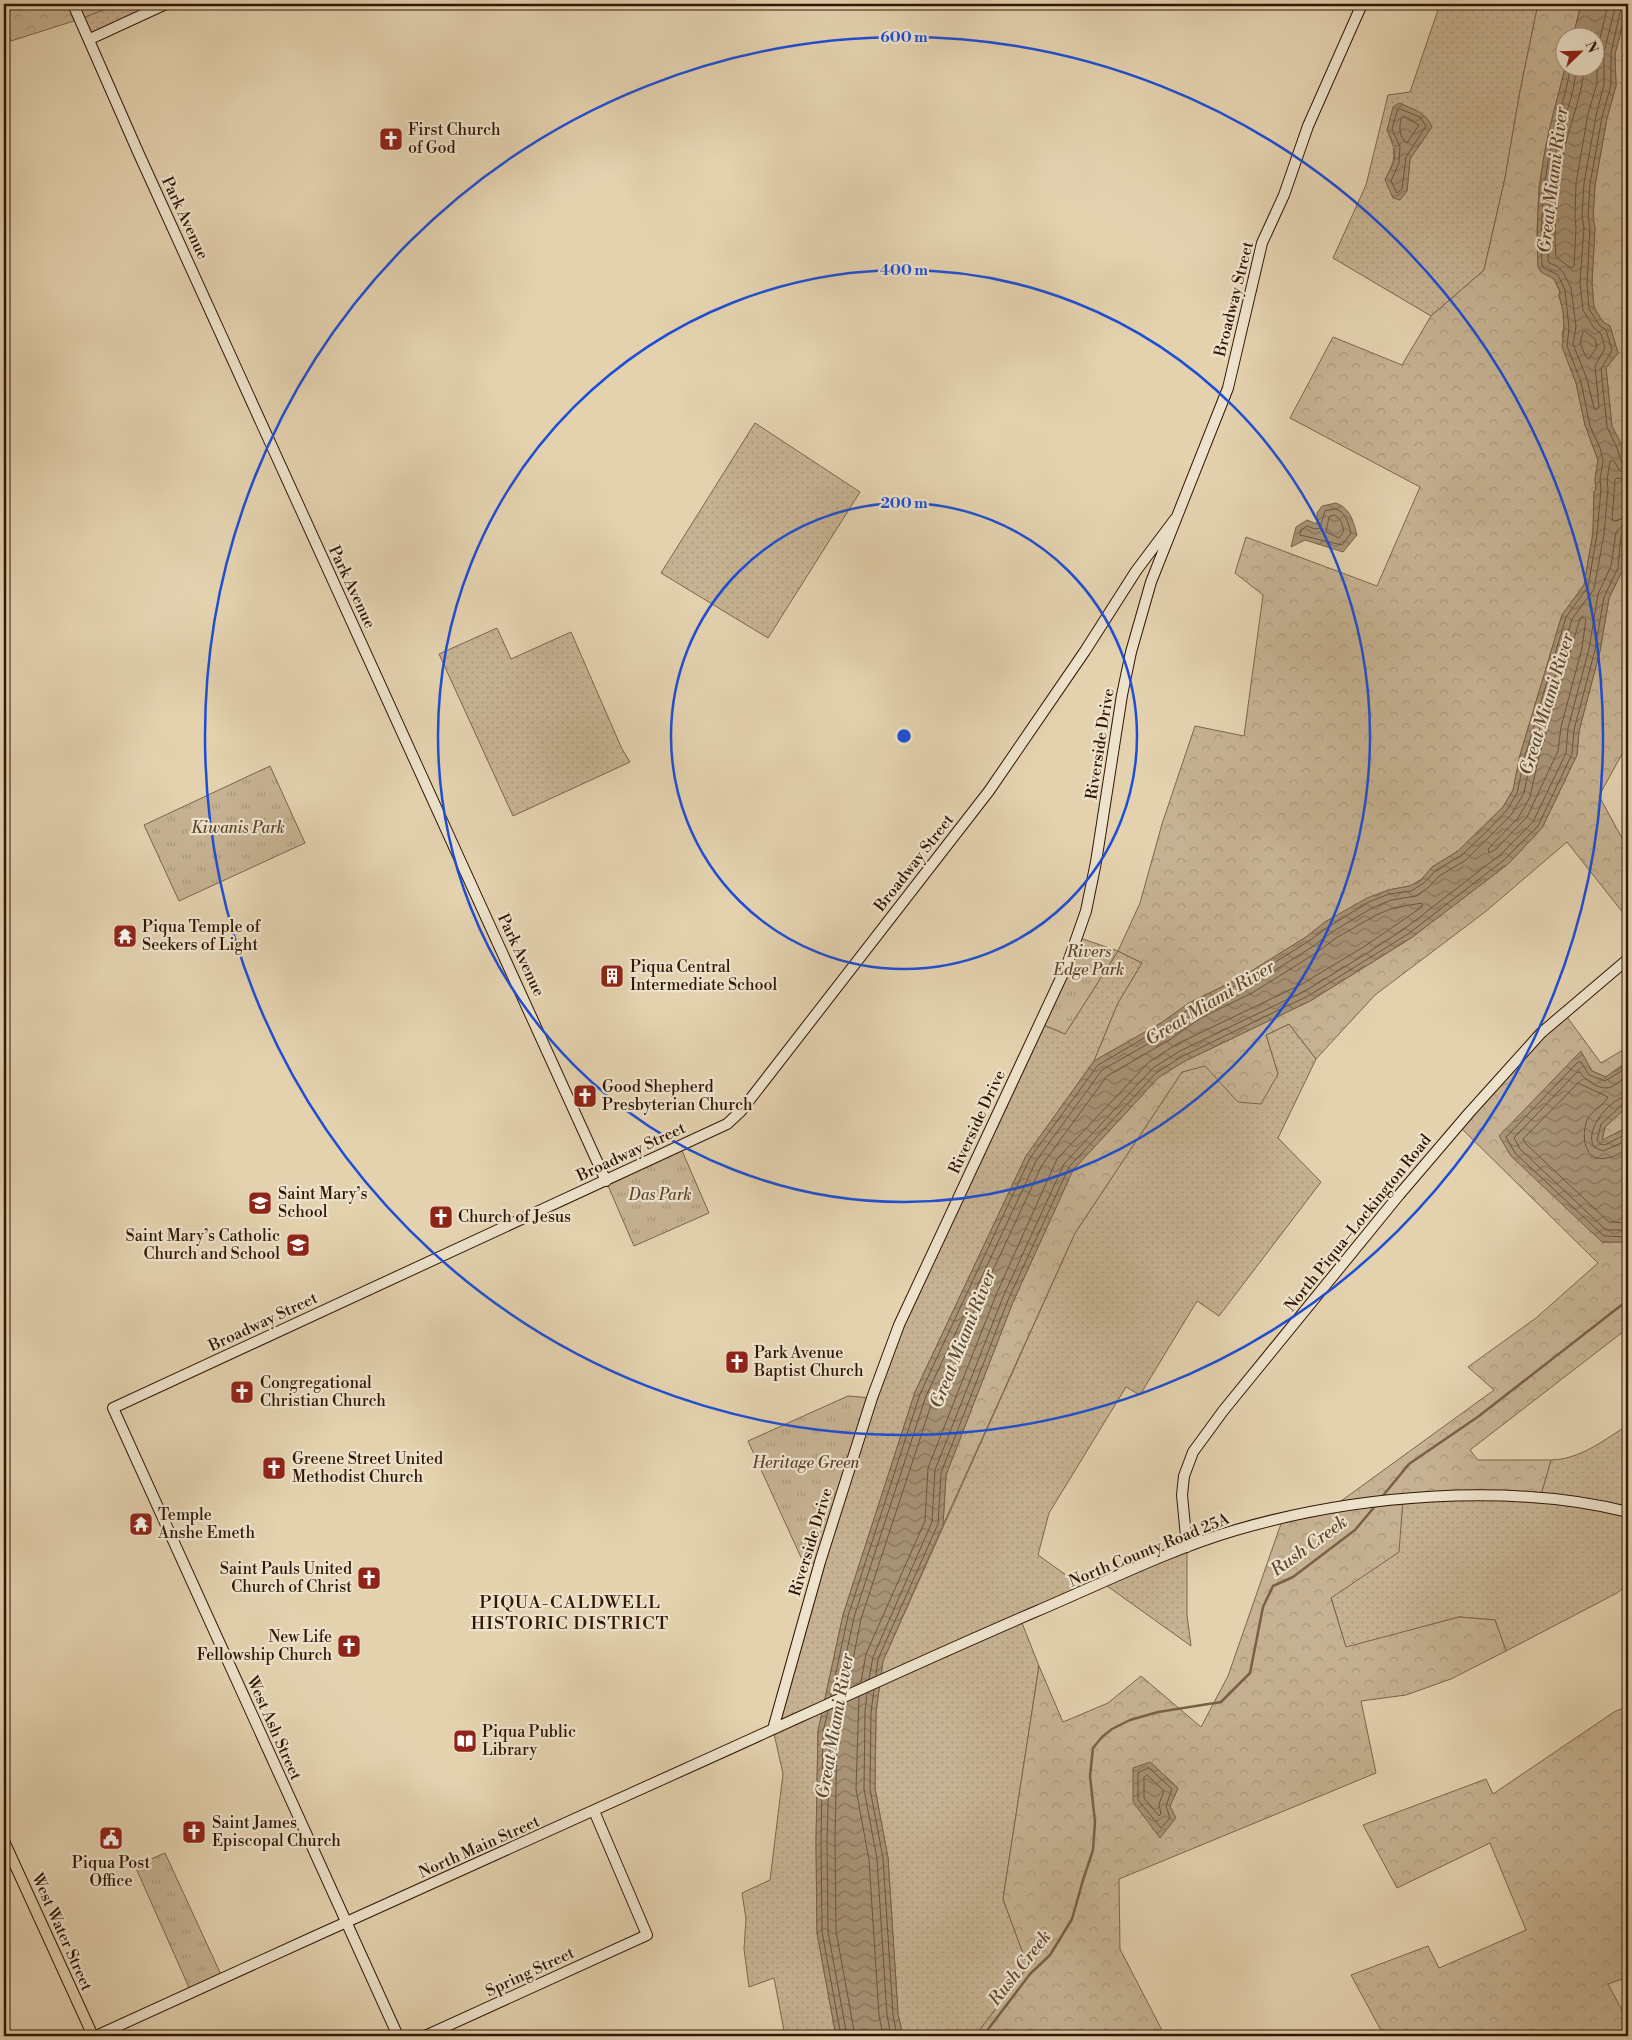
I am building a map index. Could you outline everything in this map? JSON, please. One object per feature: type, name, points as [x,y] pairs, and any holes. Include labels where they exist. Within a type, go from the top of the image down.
[{"type":"main road","name":"West Water Street","points":[[4,1841],[95,2036]]},
{"type":"street","name":"Park Avenue","points":[[73,4],[606,1181]]},
{"type":"street","points":[[90,39],[166,4]]},
{"type":"street","name":"Broadway Street","points":[[113,1408],[727,1124],[741,1111],[989,791],[1136,571],[1175,520],[1228,388],[1262,243],[1280,203],[1308,126],[1362,4]]},
{"type":"street","name":"Riverside Drive","points":[[773,1730],[820,1562],[872,1398],[899,1325],[1067,965],[1086,911],[1098,854],[1122,695],[1131,652],[1151,582],[1175,520]]},
{"type":"street","points":[[1136,571],[1151,582]]},
{"type":"street","name":"North Piqua–Lockington Road","points":[[1187,1547],[1182,1495],[1184,1476],[1194,1452],[1223,1411],[1399,1195],[1469,1113],[1541,1033],[1628,959]]},
{"type":"street","name":"West Ash Street","points":[[113,1408],[398,2036]]},
{"type":"street","name":"North County Road 25A","points":[[874,1682],[1187,1547],[1283,1518],[1330,1509],[1403,1500],[1493,1496],[1540,1498],[1628,1512]]},
{"type":"street","name":"North Main Street","points":[[95,2036],[773,1730],[794,1718],[874,1682]]},
{"type":"street","name":"Spring Street","points":[[425,2036],[647,1935],[594,1811]]},
{"type":"green space","points":[[4,4],[118,4],[80,19],[11,41],[7,30],[4,32]]},
{"type":"green space","points":[[118,4],[166,4],[90,39],[80,19]]},
{"type":"green space","points":[[1440,4],[1538,4],[1505,178],[1484,270],[1431,316],[1333,258],[1366,185],[1388,95],[1410,92]],"holes":[[[1432,126],[1410,159],[1407,191],[1385,180],[1394,155],[1387,130]]]},
{"type":"green space","points":[[1538,4],[1581,4],[1575,28],[1554,28],[1554,78],[1563,78],[1546,145],[1539,187],[1537,232],[1538,267],[1554,279],[1560,292],[1564,328],[1562,334],[1568,362],[1576,383],[1585,425],[1598,460],[1595,480],[1596,489],[1594,491],[1593,533],[1584,585],[1562,615],[1520,755],[1513,790],[1503,807],[1458,851],[1432,867],[1422,879],[1410,886],[1388,890],[1325,922],[1306,937],[1242,977],[1189,1003],[1161,1023],[1094,1061],[1118,1003],[1142,963],[1118,951],[1140,903],[1162,824],[1195,726],[1244,736],[1263,595],[1235,573],[1246,537],[1377,586],[1420,487],[1290,418],[1333,337],[1402,365],[1431,316],[1484,270],[1505,178]]},
{"type":"green space","points":[[1628,4],[1628,470],[1622,446],[1612,426],[1606,368],[1618,353],[1610,326],[1603,322],[1594,308],[1592,283],[1595,185],[1607,118],[1616,86],[1615,54]]},
{"type":"green space","points":[[755,423],[860,492],[768,638],[661,573]]},
{"type":"green space","points":[[1628,504],[1628,743],[1599,796],[1628,849],[1628,919],[1567,842],[1485,912],[1375,995],[1316,1059],[1289,1024],[1266,1035],[1278,1074],[1261,1104],[1238,1102],[1205,1066],[1182,1072],[1075,1233],[943,1525],[946,1475],[1013,1302],[1073,1170],[1159,1077],[1185,1061],[1310,1001],[1411,938],[1508,864],[1542,828],[1577,755],[1579,731],[1600,651],[1609,598],[1623,569]]},
{"type":"green space","points":[[497,628],[511,659],[571,632],[622,749],[630,762],[513,816],[439,654]]},
{"type":"green space","name":"Kiwanis Park","points":[[270,766],[305,843],[179,901],[144,825]]},
{"type":"green space","name":"Rivers Edge Park","points":[[1077,937],[1118,951],[1065,1034],[1039,1023]]},
{"type":"green space","points":[[1118,951],[1142,963],[1118,1003],[1094,1061],[1026,1156],[915,1392],[843,1615],[818,1731],[816,1841],[817,1933],[836,2036],[785,2036],[774,1978],[749,1987],[744,1949],[746,1919],[742,1893],[770,1880],[783,1774],[773,1729],[899,1325],[1039,1023],[1065,1034]]},
{"type":"green space","points":[[1564,1013],[1601,1063],[1628,1047],[1628,1061],[1606,1077],[1592,1071],[1581,1052],[1602,1242],[1628,1242],[1628,1328],[1470,1450],[1478,1460],[1551,1460],[1540,1498],[1403,1500],[1399,1552],[1331,1598],[1346,1647],[1459,1617],[1495,1620],[1506,1651],[1451,1679],[1406,1695],[1361,1701],[1376,1773],[1119,1879],[1120,1949],[1165,2036],[975,2036],[1028,1967],[1003,1899],[1039,1666],[1063,1722],[1108,1703],[1141,1676],[1201,1727],[1228,1676],[1283,1518],[1330,1509],[1494,1390],[1468,1367],[1536,1318],[1598,1263],[1458,1125]],"holes":[[[1150,1762],[1178,1788],[1170,1806]]]},
{"type":"green space","points":[[1289,1024],[1316,1059],[1278,1138],[1321,1182],[1219,1316],[1197,1301],[1140,1395],[1126,1387],[1049,1513],[1038,1555],[1087,1590],[1020,1618],[1039,1666],[1003,1899],[1028,1967],[975,2036],[903,2036],[898,2014],[888,1858],[875,1788],[876,1712],[883,1661],[1075,1233],[1182,1072],[1205,1065],[1238,1101],[1278,1074],[1266,1035]]},
{"type":"green space","points":[[1628,1106],[1628,1127],[1602,1141],[1605,1127]]},
{"type":"green space","name":"Das Park","points":[[680,1146],[709,1213],[634,1246],[606,1181]]},
{"type":"green space","name":"Heritage Green","points":[[848,1396],[872,1398],[820,1562],[804,1564],[748,1441]]},
{"type":"green space","points":[[1625,1427],[1628,1438],[1628,1584],[1617,1593],[1506,1651],[1495,1620],[1459,1617],[1346,1648],[1331,1597],[1398,1552],[1403,1500],[1540,1498],[1551,1460],[1571,1457],[1581,1453]]},
{"type":"green space","points":[[1187,1547],[1187,1615],[1191,1646],[1103,1583]]},
{"type":"green space","points":[[1628,1706],[1628,1977],[1608,1984],[1628,2021],[1628,2036],[1384,2036],[1351,1975],[1428,1946],[1439,1968],[1526,1930],[1490,1843],[1397,1888],[1363,1825],[1486,1779],[1493,1794],[1614,1712]]},
{"type":"green space","points":[[165,1853],[223,1979],[191,1992],[135,1866]]},
{"type":"water","name":"Great Miami River","points":[[1581,4],[1628,4],[1615,54],[1616,86],[1607,118],[1595,185],[1592,283],[1594,308],[1603,322],[1610,326],[1618,353],[1606,368],[1612,426],[1622,446],[1628,470],[1628,504],[1623,569],[1609,598],[1600,651],[1579,731],[1577,755],[1542,828],[1508,864],[1411,938],[1310,1001],[1185,1061],[1159,1077],[1073,1170],[1013,1302],[946,1475],[943,1525],[883,1661],[876,1712],[875,1789],[888,1858],[898,2014],[903,2036],[836,2036],[817,1933],[816,1841],[818,1731],[843,1615],[915,1392],[1026,1156],[1094,1061],[1161,1023],[1189,1003],[1242,977],[1306,937],[1325,922],[1367,898],[1388,890],[1410,886],[1422,879],[1432,867],[1458,851],[1503,807],[1513,790],[1520,755],[1562,615],[1584,585],[1593,533],[1594,491],[1596,489],[1595,480],[1598,460],[1585,425],[1576,383],[1562,347],[1564,328],[1560,291],[1554,279],[1541,272],[1538,267],[1537,252],[1538,206],[1543,160],[1562,78],[1604,78],[1604,28],[1575,28]]},
{"type":"water","points":[[1399,103],[1423,114],[1432,127],[1410,159],[1407,191],[1400,200],[1393,198],[1385,180],[1394,162],[1395,147],[1387,130],[1393,107]]},
{"type":"water","points":[[1336,503],[1348,512],[1353,520],[1357,535],[1343,552],[1305,540],[1291,547],[1296,527],[1307,520],[1317,524],[1317,513],[1322,506]]},
{"type":"water","points":[[1581,1051],[1592,1071],[1606,1077],[1628,1061],[1628,1106],[1605,1127],[1602,1140],[1628,1127],[1628,1242],[1602,1242],[1511,1156],[1499,1136]]},
{"type":"water","points":[[1150,1762],[1178,1788],[1170,1806],[1176,1818],[1160,1838],[1133,1802],[1133,1768]]},
{"type":"waterway","points":[[4,7],[8,4]]},
{"type":"waterway","name":"Rush Creek","points":[[1381,1498],[1409,1464],[1479,1416],[1628,1300]]},
{"type":"waterway","name":"Rush Creek","points":[[983,2036],[1030,1974],[1050,1955],[1072,1919],[1093,1850],[1095,1822],[1090,1776],[1093,1748],[1112,1729],[1130,1720],[1158,1712],[1221,1702],[1250,1673],[1263,1607],[1273,1586],[1293,1577],[1355,1530],[1376,1505]]},
{"type":"place","name":"First Church of God","points":[[391,139]]},
{"type":"place","name":"Piqua Temple of Seekers of Light","points":[[125,936]]},
{"type":"place","name":"Piqua Central Intermediate School","points":[[612,976]]},
{"type":"place","name":"Good Shepherd Presbyterian Church","points":[[585,1096]]},
{"type":"place","name":"Saint Mary’s School","points":[[260,1203]]},
{"type":"place","name":"Church of Jesus","points":[[441,1217]]},
{"type":"place","name":"Saint Mary’s Catholic Church and School","points":[[298,1245]]},
{"type":"place","name":"Park Avenue Baptist Church","points":[[737,1362]]},
{"type":"place","name":"Congregational Christian Church","points":[[242,1392]]},
{"type":"place","name":"Greene Street United Methodist Church","points":[[274,1468]]},
{"type":"place","name":"Temple Anshe Emeth","points":[[141,1524]]},
{"type":"place","name":"Saint Pauls United Church of Christ","points":[[369,1578]]},
{"type":"place","name":"New Life Fellowship Church","points":[[349,1646]]},
{"type":"place","name":"Piqua Public Library","points":[[465,1741]]},
{"type":"place","name":"Saint James Episcopal Church","points":[[194,1832]]},
{"type":"place","name":"Piqua Post Office","points":[[111,1838]]},
{"type":"district","name":"PIQUA-CALDWELL HISTORIC DISTRICT","points":[[570,1612]]}]
